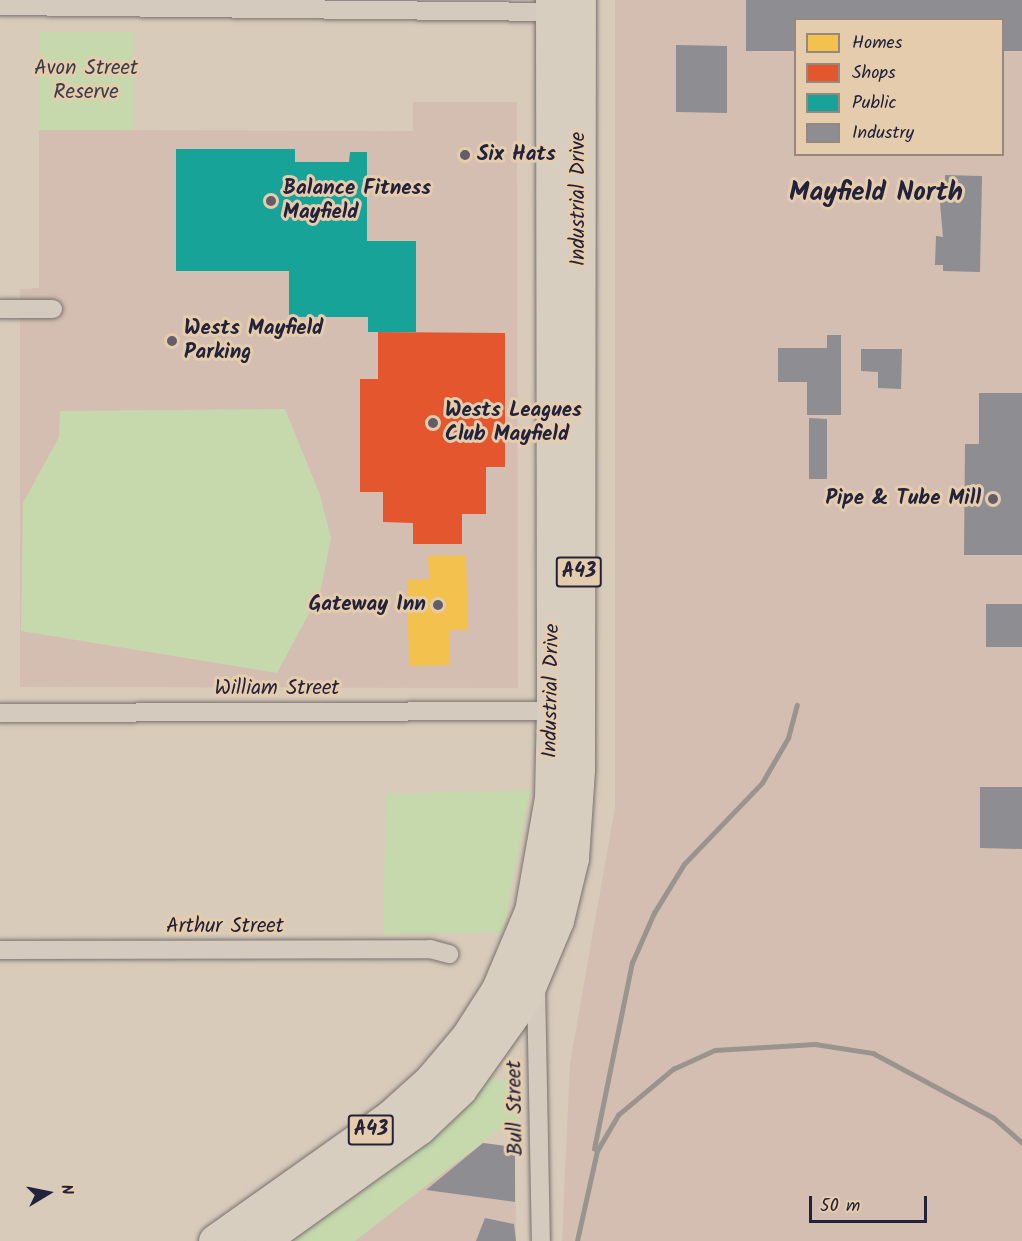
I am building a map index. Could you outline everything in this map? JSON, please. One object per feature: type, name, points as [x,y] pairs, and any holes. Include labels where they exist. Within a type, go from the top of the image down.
[{"type":"highway","name":"Industrial Drive","points":[[214,1241],[390,1117],[468,1036],[511,963],[561,828],[553,711],[561,4]]},
{"type":"highway","name":"Industrial Drive","points":[[261,1241],[419,1128],[460,1089],[495,1045],[536,975],[557,920],[561,828],[561,4]]},
{"type":"street","points":[[0,6],[51,3],[561,4]]},
{"type":"street","points":[[0,309],[53,309]]},
{"type":"street","name":"William Street","points":[[0,713],[553,711]]},
{"type":"street","name":"Arthur Street","points":[[0,950],[430,949],[449,954]]},
{"type":"street","name":"Bull Street","points":[[536,975],[541,1241]]},
{"type":"shaded area","points":[[615,0],[1022,0],[1022,1241],[562,1241],[570,1063],[615,807]]},
{"type":"shaded area","points":[[413,102],[517,102],[518,688],[20,687],[20,289],[39,288],[39,130],[413,131]]},
{"type":"shaded area","points":[[483,1143],[515,1147],[516,1241],[349,1241]]},
{"type":"green space","name":"Avon Street Reserve","points":[[39,32],[133,32],[133,130],[39,130]]},
{"type":"green space","points":[[285,409],[320,495],[331,538],[320,593],[277,673],[21,631],[23,503],[59,437],[60,411]]},
{"type":"green space","points":[[530,790],[503,932],[383,934],[386,794]]},
{"type":"green space","points":[[489,1077],[519,1084],[519,1122],[498,1130],[355,1241],[293,1241],[407,1159]]},
{"type":"building: Homes","name":"Gateway Inn","points":[[466,555],[468,630],[449,630],[450,665],[409,666],[407,580],[429,579],[428,556]]},
{"type":"building: Shops","name":"Wests Leagues Club Mayfield","points":[[378,332],[505,333],[505,467],[486,467],[486,514],[462,514],[462,544],[413,544],[413,523],[383,522],[383,492],[360,492],[360,379],[378,379]]},
{"type":"building: Public","name":"Balance Fitness Mayfield","points":[[176,149],[295,149],[295,162],[349,162],[350,152],[367,152],[367,241],[416,241],[416,332],[368,332],[368,317],[289,317],[289,271],[176,271]]},
{"type":"building: Industry","points":[[746,0],[1022,0],[1022,51],[1004,51],[1004,18],[794,18],[794,51],[746,51]]},
{"type":"building: Industry","points":[[676,45],[727,46],[727,113],[676,112]]},
{"type":"building: Industry","points":[[945,175],[982,176],[980,272],[943,271],[943,265],[935,265],[936,236],[943,237],[938,180],[945,181]]},
{"type":"building: Industry","points":[[827,335],[841,335],[841,415],[807,415],[807,382],[778,382],[778,348],[827,348]]},
{"type":"building: Industry","points":[[861,349],[902,349],[901,389],[878,388],[878,372],[861,371]]},
{"type":"building: Industry","name":"Pipe & Tube Mill","points":[[979,393],[1022,393],[1022,555],[964,555],[965,444],[979,444]]},
{"type":"building: Industry","points":[[809,418],[827,419],[827,479],[809,479]]},
{"type":"building: Industry","points":[[986,604],[1022,604],[1022,647],[986,647]]},
{"type":"building: Industry","points":[[980,787],[1022,787],[1022,849],[980,848]]},
{"type":"building: Industry","points":[[483,1143],[515,1147],[515,1202],[426,1190]]},
{"type":"building: Industry","points":[[485,1218],[514,1224],[516,1241],[476,1241]]},
{"type":"railway","points":[[594,1149],[632,963],[654,913],[684,864],[762,783],[788,738],[797,705]]},
{"type":"railway","points":[[577,1241],[597,1151],[618,1115],[673,1069],[715,1050],[815,1044],[873,1053],[994,1118],[1022,1142]]},
{"type":"place","name":"Six Hats","points":[[465,155]]},
{"type":"place","name":"Balance Fitness Mayfield","points":[[271,201]]},
{"type":"place","name":"Wests Mayfield Parking","points":[[172,341]]},
{"type":"place","name":"Wests Leagues Club Mayfield","points":[[433,423]]},
{"type":"place","name":"Pipe & Tube Mill","points":[[993,499]]},
{"type":"place","name":"Gateway Inn","points":[[438,605]]},
{"type":"district","name":"Mayfield North","points":[[876,193]]}]
